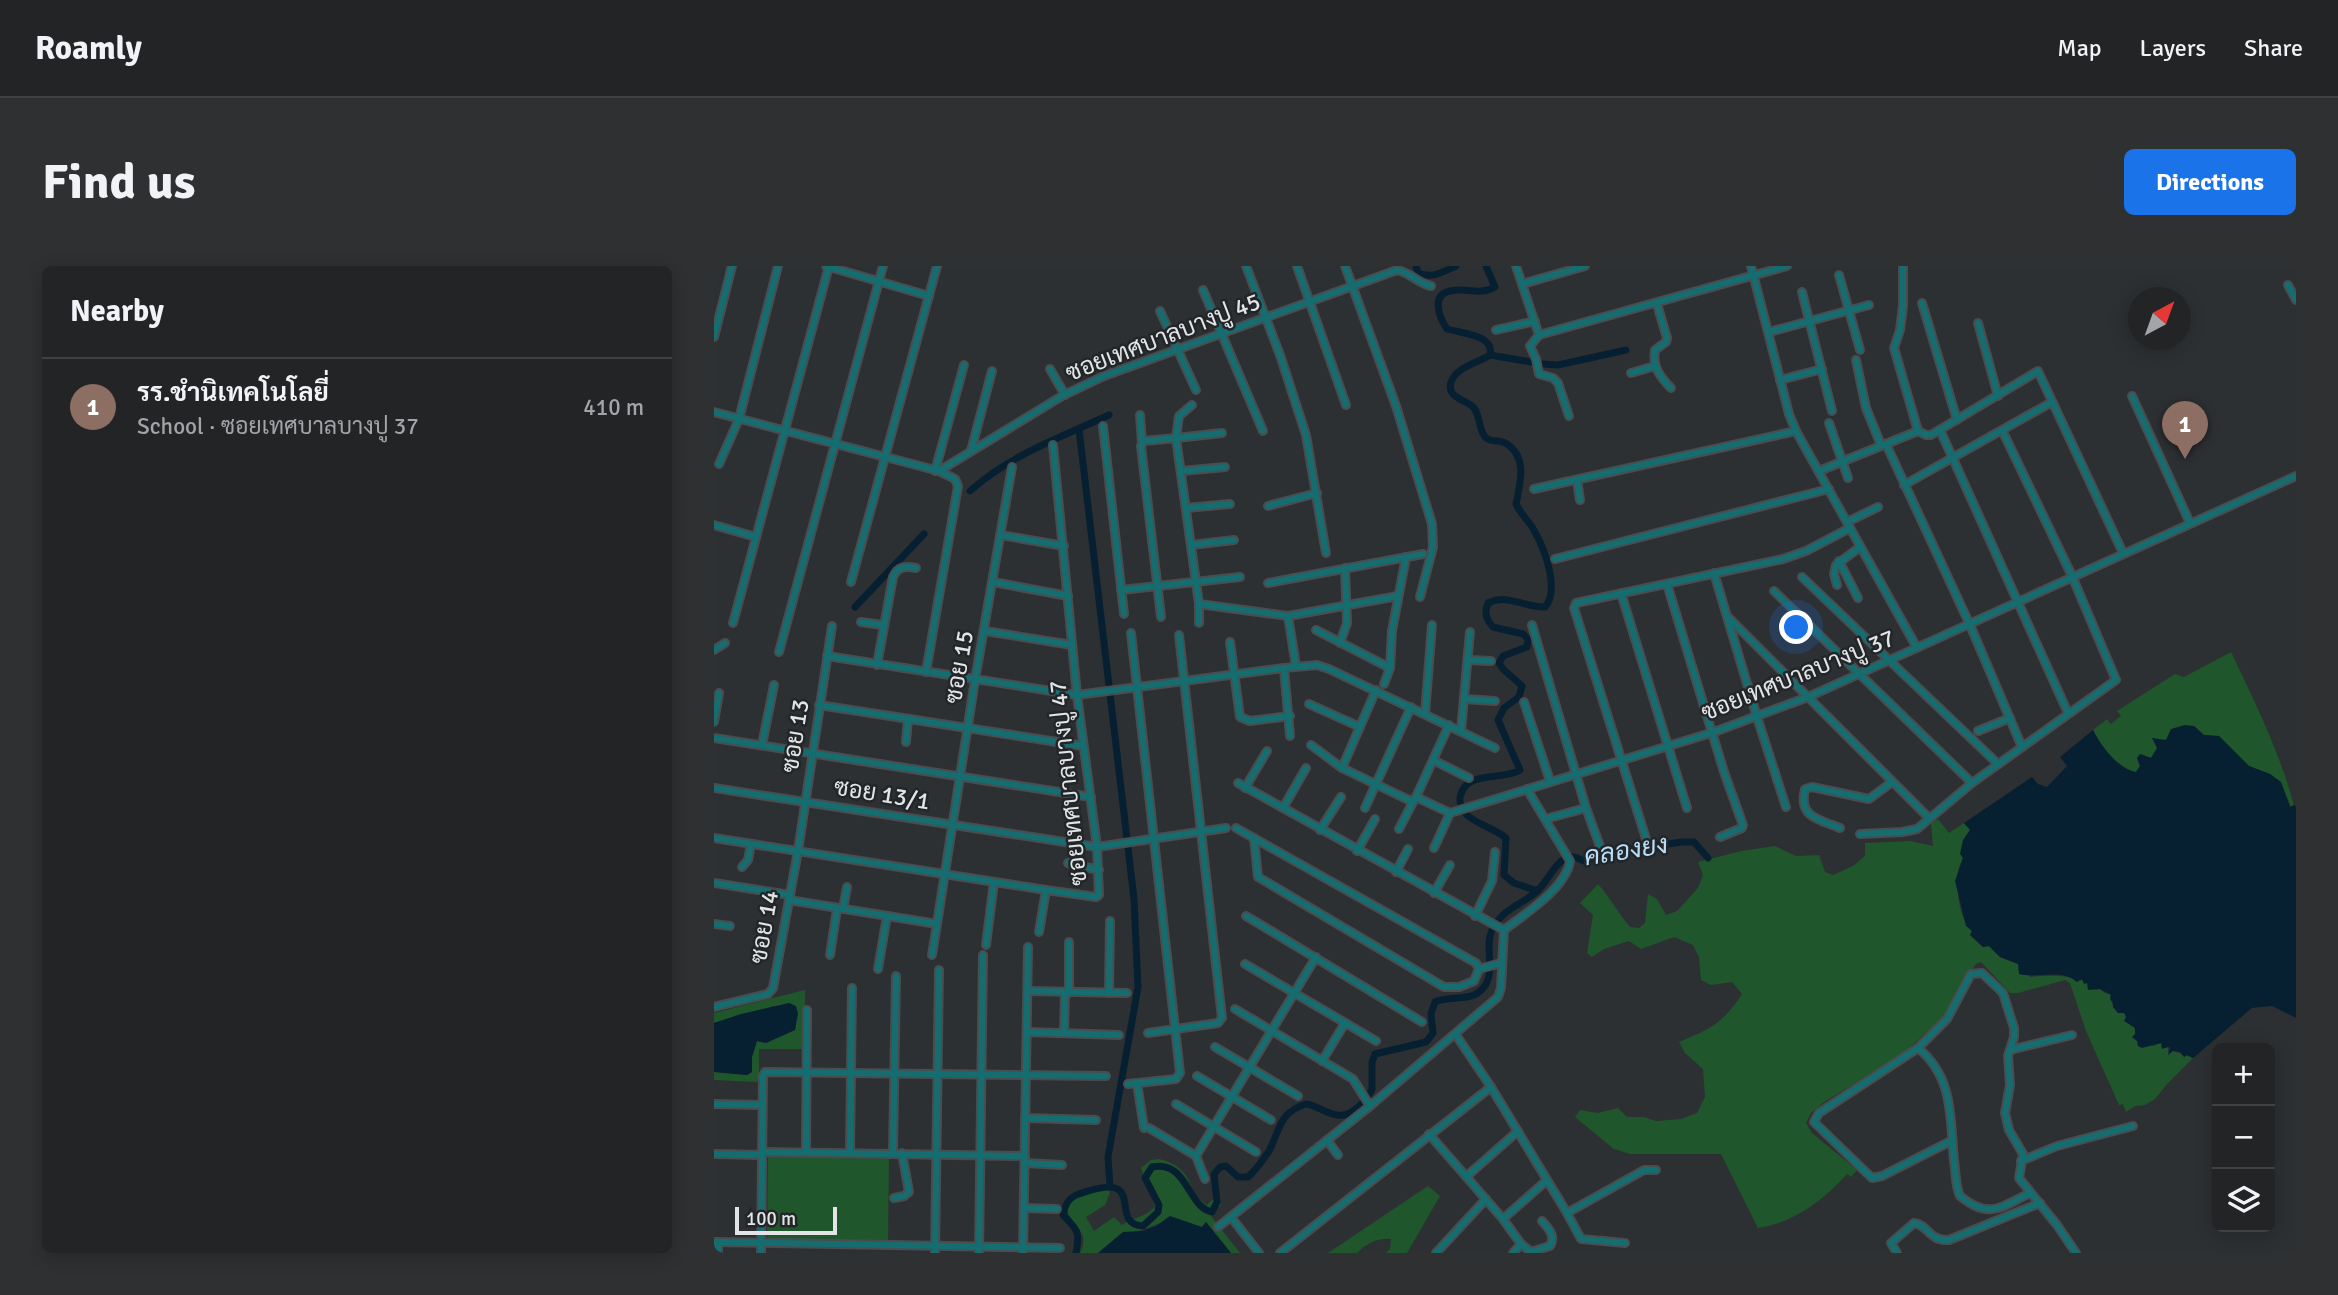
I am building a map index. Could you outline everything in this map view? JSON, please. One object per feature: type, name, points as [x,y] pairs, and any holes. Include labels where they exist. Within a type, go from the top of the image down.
[{"type":"street","points":[[714,337],[732,266]]},
{"type":"street","points":[[719,464],[738,419],[778,266]]},
{"type":"street","points":[[733,623],[827,266],[929,296]]},
{"type":"street","points":[[779,652],[883,266]]},
{"type":"street","points":[[851,582],[937,266]]},
{"type":"street","points":[[1246,266],[1306,435],[1326,552]]},
{"type":"street","points":[[1297,266],[1346,405]]},
{"type":"street","points":[[1345,266],[1396,406],[1432,524],[1433,547],[1420,597]]},
{"type":"street","points":[[1516,266],[1539,335]]},
{"type":"street","points":[[1522,284],[1585,266]]},
{"type":"street","points":[[1751,266],[1789,414],[1796,431],[1917,648]]},
{"type":"street","points":[[1569,416],[1558,383],[1553,378],[1539,374],[1530,346],[1539,335],[1787,266]]},
{"type":"street","points":[[1903,266],[1903,306],[1895,348],[1918,431],[1926,435],[1940,430],[2038,371],[2123,553]]},
{"type":"street","name":"ซอยเทศบาลบางปู 45","points":[[937,471],[1065,395],[1104,376],[1177,348],[1397,270],[1403,271],[1421,284],[1431,286]]},
{"type":"street","points":[[1839,275],[1860,350]]},
{"type":"street","points":[[2288,285],[2296,300]]},
{"type":"street","points":[[1203,290],[1263,431]]},
{"type":"street","points":[[1802,292],[1832,411]]},
{"type":"street","points":[[1922,303],[1957,420]]},
{"type":"street","points":[[1657,304],[1667,338],[1666,342],[1655,350],[1656,366],[1671,388]]},
{"type":"street","points":[[1769,332],[1869,305]]},
{"type":"street","points":[[1160,311],[1196,390]]},
{"type":"street","points":[[1496,330],[1535,321]]},
{"type":"street","points":[[1978,323],[1998,396]]},
{"type":"street","points":[[1856,360],[1866,408],[1970,625],[2022,747]]},
{"type":"street","points":[[937,471],[964,365]]},
{"type":"street","points":[[1631,373],[1656,366]]},
{"type":"street","points":[[1050,369],[1065,395]]},
{"type":"street","points":[[1780,380],[1822,369]]},
{"type":"street","points":[[971,451],[992,371]]},
{"type":"street","points":[[2132,396],[2190,523]]},
{"type":"street","points":[[1904,485],[2052,402]]},
{"type":"street","points":[[1192,405],[1179,416],[1176,438],[1199,604],[1199,622]]},
{"type":"street","points":[[714,412],[955,478],[958,486],[926,672]]},
{"type":"street","points":[[1140,415],[1161,617]]},
{"type":"street","points":[[1829,423],[1848,478]]},
{"type":"street","points":[[1103,426],[1124,614]]},
{"type":"street","points":[[1940,430],[2068,713]]},
{"type":"street","points":[[1860,834],[1917,829],[1972,783],[2116,680],[2072,576],[2002,430]]},
{"type":"street","points":[[1534,489],[1796,431]]},
{"type":"street","points":[[1819,471],[1918,431]]},
{"type":"street","points":[[1142,443],[1222,433]]},
{"type":"street","name":"ซอยเทศบาลบางปู 47","points":[[714,838],[1096,897],[1101,891],[1097,847],[1077,695],[1053,445]]},
{"type":"street","name":"ซอย 15","points":[[932,955],[1012,467]]},
{"type":"street","points":[[1181,471],[1225,467]]},
{"type":"street","name":"ซอยเทศบาลบางปู 37","points":[[1450,813],[1714,732],[1808,697],[2296,475]]},
{"type":"street","points":[[1577,480],[1580,500]]},
{"type":"street","points":[[1555,559],[1829,489]]},
{"type":"street","points":[[1268,506],[1317,493]]},
{"type":"street","points":[[1186,508],[1230,504]]},
{"type":"street","points":[[1647,842],[1574,608],[1578,601],[1794,556],[1878,507]]},
{"type":"street","points":[[714,525],[756,537]]},
{"type":"street","points":[[1001,536],[1064,546]]},
{"type":"street","points":[[1191,545],[1234,540]]},
{"type":"street","points":[[1837,585],[1835,569],[1839,561],[1860,547]]},
{"type":"street","points":[[1268,583],[1423,554]]},
{"type":"street","points":[[1384,684],[1390,668],[1392,631],[1406,557]]},
{"type":"street","points":[[1839,561],[1858,598]]},
{"type":"street","points":[[877,665],[895,572],[904,566],[916,568]]},
{"type":"street","points":[[1340,643],[1347,623],[1345,568]]},
{"type":"street","points":[[1714,573],[1787,807]]},
{"type":"street","points":[[1802,577],[1998,764]]},
{"type":"street","points":[[1121,590],[1240,578]]},
{"type":"street","points":[[993,582],[1068,596]]},
{"type":"street","points":[[1667,584],[1724,772],[1743,824],[1742,828],[1720,837]]},
{"type":"street","points":[[1774,591],[1972,783]]},
{"type":"street","points":[[1621,593],[1687,808]]},
{"type":"street","points":[[1199,604],[1288,616],[1398,596]]},
{"type":"street","points":[[1288,616],[1296,666]]},
{"type":"street","points":[[1729,618],[1929,818]]},
{"type":"street","points":[[861,622],[883,625]]},
{"type":"street","points":[[1425,714],[1433,625]]},
{"type":"street","points":[[1532,625],[1575,774],[1604,857]]},
{"type":"street","name":"ซอย 13","points":[[797,851],[832,626]]},
{"type":"street","points":[[1316,630],[1390,668]]},
{"type":"street","points":[[985,631],[1072,645]]},
{"type":"street","points":[[1128,1084],[1179,1077],[1131,632]]},
{"type":"street","points":[[1461,731],[1470,632]]},
{"type":"street","points":[[1148,1033],[1218,1023],[1222,1018],[1179,635]]},
{"type":"street","points":[[1230,642],[1240,718],[1250,721],[1290,716]]},
{"type":"street","points":[[714,649],[725,643]]},
{"type":"street","points":[[827,656],[1077,695],[1317,665],[1376,690],[1495,748]]},
{"type":"street","points":[[1468,660],[1491,661]]},
{"type":"street","points":[[1284,668],[1290,736]]},
{"type":"street","points":[[762,745],[774,685]]},
{"type":"street","points":[[1342,768],[1376,690]]},
{"type":"street","points":[[714,722],[719,692]]},
{"type":"street","points":[[1464,699],[1495,701]]},
{"type":"street","points":[[1524,702],[1550,781]]},
{"type":"street","points":[[1309,704],[1360,727]]},
{"type":"street","points":[[820,705],[1083,746]]},
{"type":"street","points":[[1365,808],[1411,707]]},
{"type":"street","points":[[1978,731],[2010,718]]},
{"type":"street","points":[[906,742],[908,719]]},
{"type":"street","points":[[1399,829],[1449,725]]},
{"type":"street","points":[[714,738],[1091,797]]},
{"type":"street","points":[[1311,745],[1342,768],[1377,785],[1450,813],[1434,848]]},
{"type":"street","points":[[1245,788],[1267,751]]},
{"type":"street","points":[[1433,760],[1469,778]]},
{"type":"street","points":[[1283,808],[1306,768]]},
{"type":"street","points":[[1840,828],[1808,813],[1803,800],[1805,789],[1812,787],[1869,799],[1892,782]]},
{"type":"street","points":[[1238,783],[1499,928]]},
{"type":"street","name":"ซอย 13/1","points":[[714,788],[1097,847],[1226,828]]},
{"type":"street","points":[[1499,928],[1551,892],[1564,876],[1570,860],[1527,789]]},
{"type":"street","points":[[1321,830],[1340,797]]},
{"type":"street","points":[[1545,818],[1586,808]]},
{"type":"street","points":[[1357,851],[1375,819]]},
{"type":"street","points":[[1236,828],[1254,838],[1476,963],[1479,969],[1474,981],[1459,987],[1444,987],[1258,877],[1254,838]]},
{"type":"street","points":[[742,867],[748,860],[751,844]]},
{"type":"street","points":[[1396,872],[1408,849]]},
{"type":"street","name":"ซอย 14","points":[[714,1007],[772,991],[797,851]]},
{"type":"street","points":[[1475,916],[1488,892],[1495,852]]},
{"type":"street","points":[[1069,863],[1099,870]]},
{"type":"street","points":[[1434,893],[1450,865]]},
{"type":"street","points":[[986,945],[995,882]]},
{"type":"street","points":[[714,883],[840,909],[937,924]]},
{"type":"street","points":[[830,955],[847,887]]},
{"type":"street","points":[[1039,932],[1046,890]]},
{"type":"street","points":[[878,969],[887,916]]},
{"type":"street","points":[[1246,916],[1422,1022]]},
{"type":"street","points":[[1110,921],[1110,993]]},
{"type":"street","points":[[714,923],[730,926]]},
{"type":"street","points":[[1218,1227],[1456,1035],[1498,997],[1501,988],[1499,928]]},
{"type":"street","points":[[1064,1033],[1069,942]]},
{"type":"street","points":[[1023,1250],[1028,947]]},
{"type":"street","points":[[979,1250],[983,955]]},
{"type":"street","points":[[1196,1156],[1316,957]]},
{"type":"street","points":[[1479,969],[1501,963]]},
{"type":"street","points":[[1245,964],[1376,1041]]},
{"type":"street","points":[[935,1249],[939,970]]},
{"type":"street","points":[[1951,1141],[1882,1176],[1872,1178],[1814,1122],[1819,1113],[1918,1048],[1947,1019],[1971,974],[1980,972],[1998,986],[2005,998],[2014,1028],[2010,1050],[2006,1122],[2022,1149],[2019,1178],[2076,1253]]},
{"type":"street","points":[[894,1198],[909,1192],[898,1153],[894,1073],[896,976]]},
{"type":"street","points":[[850,1152],[852,988]]},
{"type":"street","points":[[1028,991],[1127,993]]},
{"type":"street","points":[[1235,1009],[1353,1079],[1369,1104]]},
{"type":"street","points":[[806,1152],[807,1010]]},
{"type":"street","points":[[1322,1061],[1345,1023]]},
{"type":"street","points":[[1027,1032],[1119,1035]]},
{"type":"street","points":[[1456,1035],[1518,1131],[1581,1240],[1625,1243]]},
{"type":"street","points":[[2010,1050],[2072,1035]]},
{"type":"street","points":[[1215,1047],[1298,1096]]},
{"type":"street","points":[[1918,1048],[1926,1055],[1944,1083],[1951,1108],[1951,1141],[1960,1196],[1980,1210],[1993,1210],[2030,1193]]},
{"type":"street","points":[[761,1253],[762,1105],[765,1072],[1106,1076]]},
{"type":"street","points":[[1197,1076],[1271,1120]]},
{"type":"street","points":[[1137,1083],[1146,1128],[1196,1156],[1205,1179]]},
{"type":"street","points":[[1280,1253],[1491,1087]]},
{"type":"street","points":[[714,1104],[762,1105]]},
{"type":"street","points":[[1176,1104],[1256,1152]]},
{"type":"street","points":[[1025,1118],[1096,1120]]},
{"type":"street","points":[[2021,1161],[2057,1146],[2133,1126]]},
{"type":"street","points":[[1467,1176],[1518,1131]]},
{"type":"street","points":[[1429,1134],[1503,1219],[1521,1244],[1531,1252],[1550,1246],[1552,1242],[1551,1231],[1542,1221]]},
{"type":"street","points":[[1327,1140],[1338,1155]]},
{"type":"street","points":[[714,1154],[981,1154],[1062,1165]]},
{"type":"street","points":[[1567,1213],[1644,1170],[1656,1170]]},
{"type":"street","points":[[1503,1219],[1546,1181]]},
{"type":"street","points":[[1436,1253],[1486,1199]]},
{"type":"street","points":[[1897,1253],[1891,1243],[1914,1223],[1920,1224],[1937,1240],[1949,1240],[2040,1203]]},
{"type":"street","points":[[1024,1208],[1057,1209]]},
{"type":"street","points":[[1231,1217],[1259,1253]]},
{"type":"street","points":[[718,1253],[716,1242],[849,1244],[892,1249],[1060,1248]]},
{"type":"street","points":[[805,1244],[805,1253]]},
{"type":"street","points":[[848,1253],[849,1244]]},
{"type":"street","points":[[1513,1253],[1521,1244]]},
{"type":"green space","points":[[2231,652],[2274,746],[2294,805],[2291,807],[2281,782],[2270,774],[2249,766],[2219,736],[2204,735],[2194,726],[2166,741],[2158,740],[2151,758],[2140,754],[2137,758],[2140,766],[2136,772],[2117,762],[2105,750],[2093,730],[2107,719],[2111,724],[2121,716],[2117,711],[2175,674],[2184,677]]},
{"type":"green space","points":[[1938,819],[1949,833],[1964,823],[1970,830],[1965,840],[1957,880],[1959,904],[1972,931],[1970,935],[1983,947],[1989,946],[2000,957],[2018,964],[2030,977],[2070,977],[2088,982],[2110,994],[2113,1007],[2124,1013],[2130,1024],[2153,1046],[2161,1043],[2168,1047],[2168,1053],[2173,1051],[2193,1058],[2155,1099],[2126,1112],[2123,1104],[2119,1105],[2086,1031],[2070,983],[2065,980],[2010,993],[1981,962],[1976,964],[1958,988],[1949,1010],[1905,1052],[1811,1113],[1806,1123],[1812,1133],[1857,1170],[1851,1177],[1847,1174],[1807,1209],[1771,1226],[1758,1228],[1721,1154],[1630,1154],[1614,1149],[1575,1117],[1580,1110],[1598,1113],[1618,1108],[1627,1117],[1644,1117],[1656,1121],[1681,1119],[1697,1113],[1705,1097],[1703,1069],[1685,1053],[1679,1042],[1715,1024],[1729,1012],[1742,994],[1732,982],[1711,985],[1701,980],[1699,957],[1693,945],[1674,937],[1641,949],[1629,941],[1604,949],[1592,957],[1587,953],[1593,915],[1580,903],[1598,884],[1630,927],[1639,928],[1645,923],[1648,894],[1657,899],[1666,915],[1677,911],[1698,888],[1703,875],[1698,862],[1775,846],[1796,856],[1819,855],[1825,872],[1833,875],[1853,866],[1865,856],[1865,843],[1910,841],[1933,846],[1931,823]]},
{"type":"green space","points":[[805,990],[805,1049],[759,1049],[759,1082],[714,1080],[714,1072],[747,1075],[752,1072],[752,1057],[757,1041],[766,1043],[795,1030],[797,1014],[774,1006],[714,1023],[714,1013]]},
{"type":"green space","points":[[768,1156],[889,1158],[888,1243],[767,1240]]},
{"type":"green space","points":[[1159,1159],[1179,1168],[1195,1193],[1207,1205],[1215,1197],[1221,1204],[1211,1216],[1240,1253],[1231,1253],[1206,1222],[1202,1227],[1163,1222],[1114,1240],[1098,1253],[1080,1253],[1083,1240],[1068,1212],[1070,1201],[1082,1194],[1108,1189],[1110,1193],[1105,1205],[1086,1217],[1094,1231],[1114,1217],[1122,1225],[1144,1215],[1155,1207],[1141,1168],[1151,1160]]},
{"type":"green space","points":[[1428,1186],[1440,1196],[1407,1253],[1386,1253],[1390,1249],[1391,1239],[1382,1239],[1365,1246],[1357,1253],[1328,1253]]},
{"type":"water","points":[[2185,725],[2194,726],[2204,735],[2219,736],[2249,766],[2270,774],[2281,782],[2290,807],[2296,807],[2296,1018],[2272,1006],[2252,1008],[2193,1058],[2173,1051],[2168,1055],[2170,1048],[2162,1049],[2161,1043],[2142,1048],[2138,1046],[2132,1037],[2135,1028],[2124,1021],[2124,1013],[2118,1013],[2113,1007],[2111,995],[2100,989],[2088,990],[2087,983],[2084,984],[2082,979],[2077,982],[2057,975],[2019,974],[2018,964],[2000,957],[1989,946],[1983,947],[1970,935],[1972,931],[1966,926],[1955,881],[1963,858],[1960,854],[1963,840],[1970,830],[1964,823],[2032,777],[2038,784],[2047,787],[2067,766],[2060,757],[2093,730],[2105,750],[2117,762],[2136,772],[2140,766],[2137,758],[2140,754],[2151,758],[2157,748],[2152,738],[2166,740],[2171,729]]},
{"type":"water","points":[[789,1003],[796,1006],[798,1014],[795,1030],[766,1043],[757,1041],[752,1057],[752,1072],[747,1075],[714,1072],[714,1023]]},
{"type":"water","points":[[1170,1216],[1202,1227],[1206,1222],[1231,1253],[1098,1253],[1123,1232],[1142,1231],[1156,1226]]},
{"type":"waterway","points":[[1416,266],[1418,273],[1428,275],[1456,266]]},
{"type":"waterway","points":[[1486,266],[1495,287],[1484,291],[1450,291],[1444,293],[1438,302],[1447,329],[1476,336],[1490,348],[1490,355],[1458,373],[1450,388],[1454,395],[1474,408],[1486,438],[1507,444],[1518,456],[1521,472],[1516,504],[1533,528],[1543,549],[1551,591],[1545,607],[1510,600],[1488,603],[1486,616],[1493,627],[1523,634],[1528,639],[1527,647],[1503,656],[1499,663],[1522,686],[1519,697],[1504,708],[1498,720],[1520,770],[1471,782],[1465,787],[1460,800],[1467,815],[1506,838],[1504,875],[1514,883],[1538,891]]},
{"type":"waterway","points":[[1543,364],[1558,365],[1626,350]]},
{"type":"waterway","points":[[1490,355],[1531,362]]},
{"type":"waterway","points":[[970,491],[985,478],[1019,457],[1109,415]]},
{"type":"waterway","points":[[1079,429],[1134,899],[1138,987],[1108,1157],[1110,1186]]},
{"type":"waterway","points":[[855,607],[924,534]]},
{"type":"waterway","name":"คลองยง","points":[[1076,1253],[1077,1232],[1063,1215],[1068,1202],[1076,1195],[1101,1188],[1114,1188],[1121,1192],[1128,1216],[1133,1223],[1143,1226],[1158,1212],[1159,1205],[1145,1178],[1152,1167],[1164,1167],[1173,1170],[1197,1202],[1212,1212],[1217,1202],[1214,1174],[1220,1167],[1226,1166],[1238,1177],[1248,1177],[1269,1151],[1290,1112],[1306,1104],[1343,1115],[1358,1107],[1372,1089],[1372,1062],[1375,1054],[1426,1042],[1433,1033],[1431,1014],[1435,1002],[1467,997],[1484,987],[1490,967],[1490,937],[1496,923],[1536,892],[1564,859],[1572,857],[1584,861],[1610,852],[1682,842],[1694,842],[1708,858]]},
{"type":"place","name":"รร.ชำนิเทคโนโลยี่","points":[[2185,459]]}]
